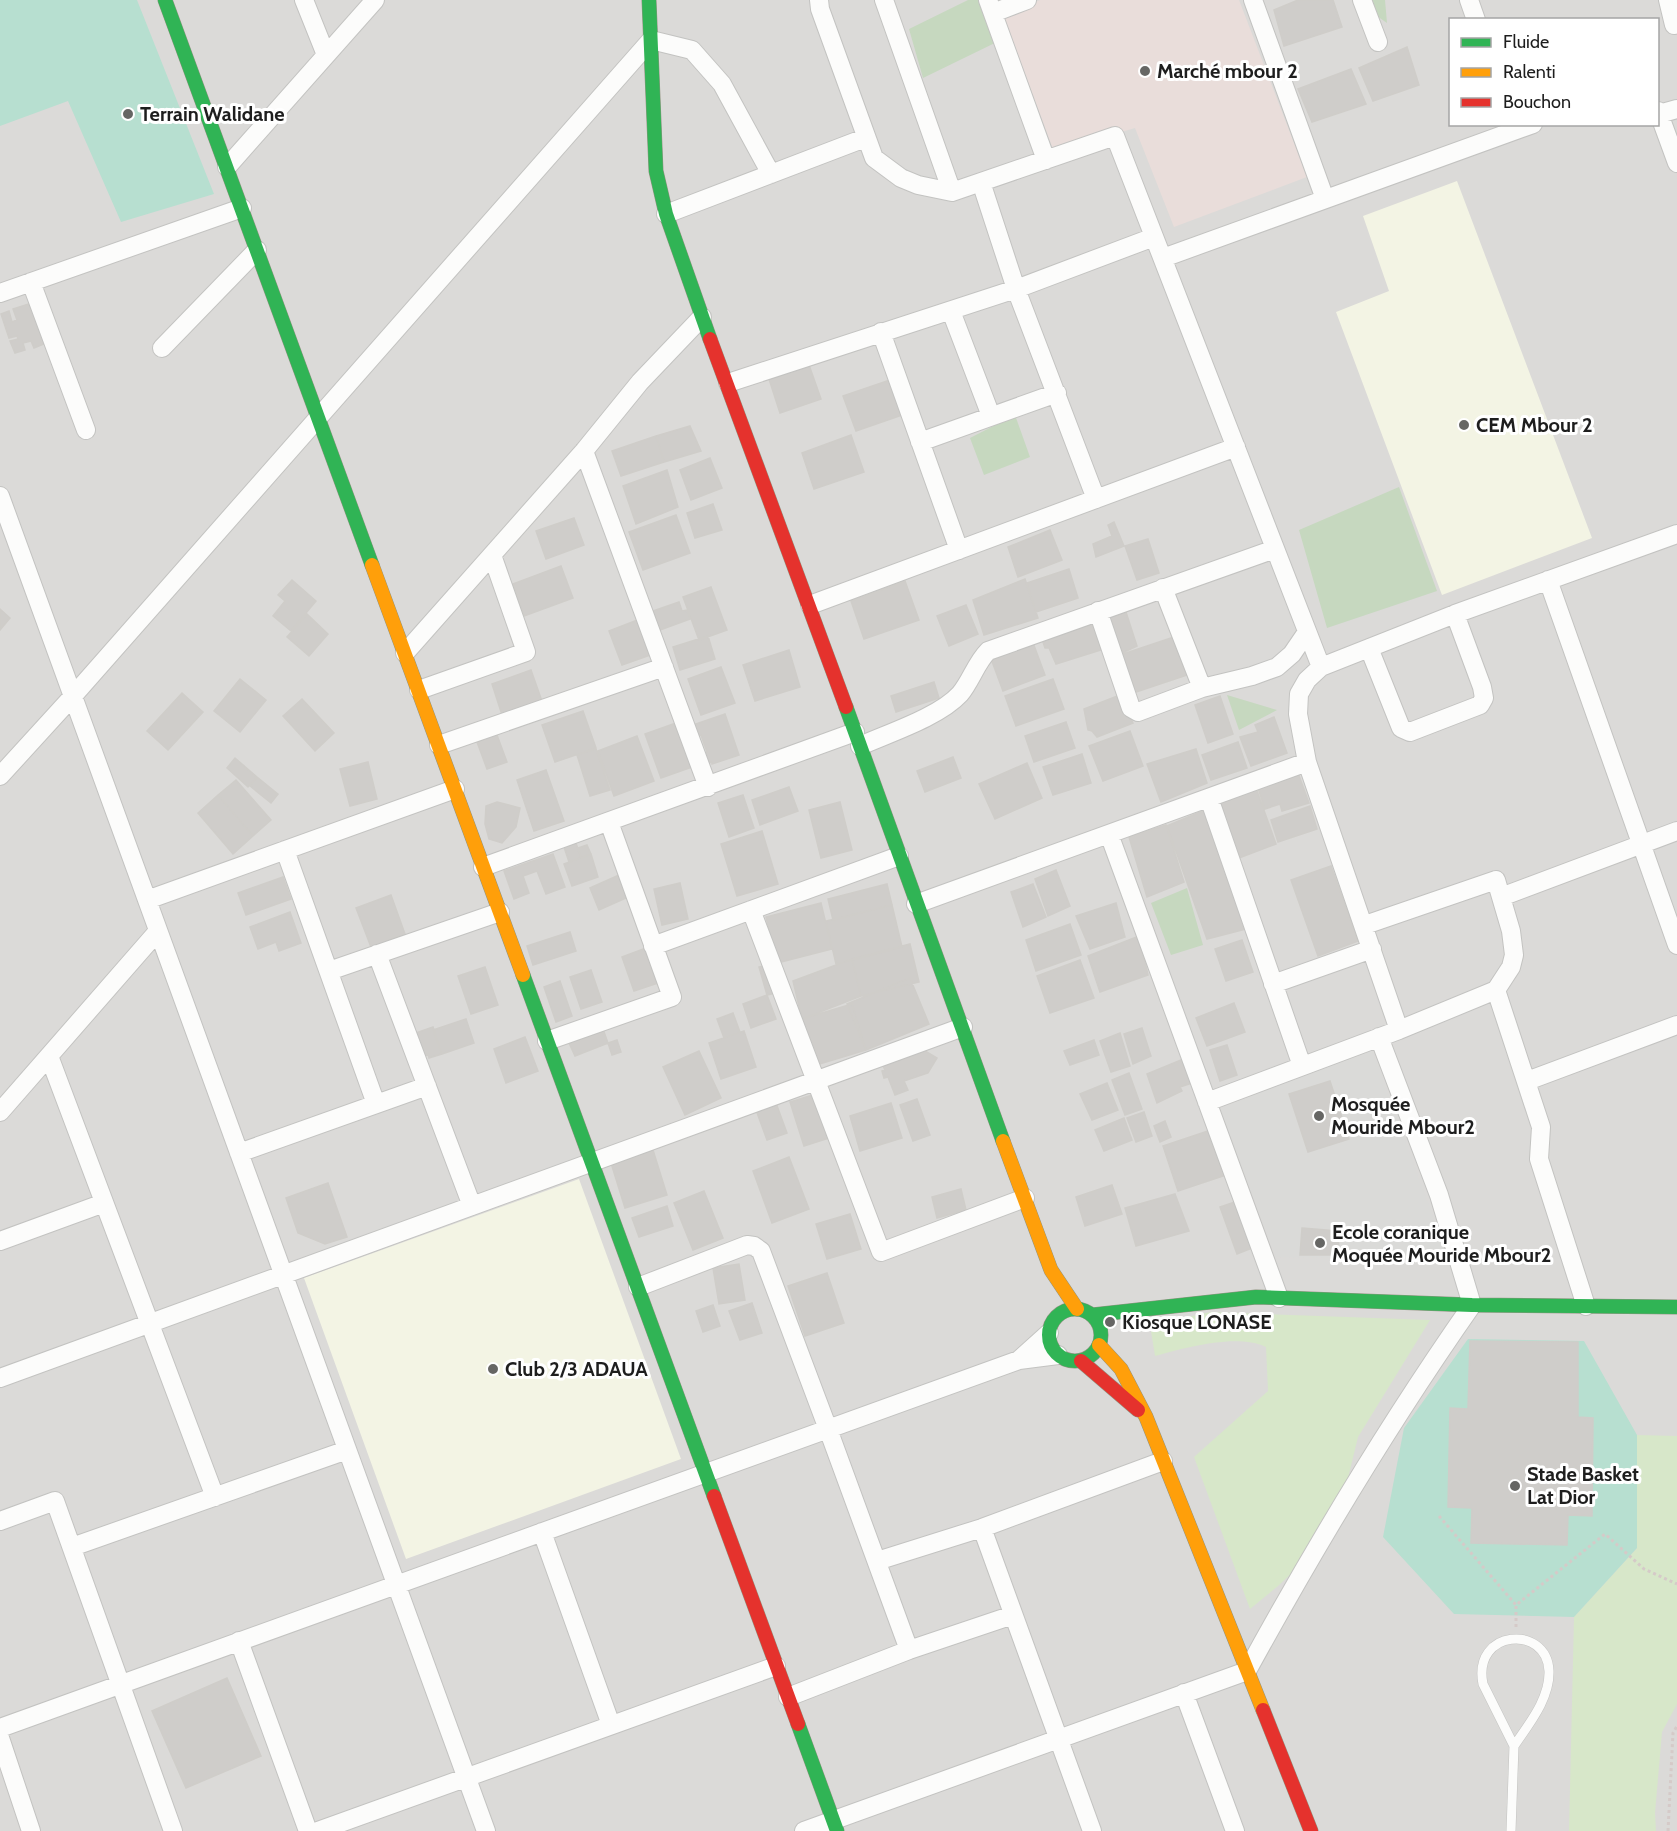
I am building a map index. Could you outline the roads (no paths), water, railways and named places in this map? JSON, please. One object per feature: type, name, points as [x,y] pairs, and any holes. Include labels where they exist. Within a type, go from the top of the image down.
[{"type":"street","points":[[165,0],[835,1826]]},
{"type":"street","points":[[304,0],[326,55]]},
{"type":"street","points":[[227,167],[375,0]]},
{"type":"street","points":[[649,0],[656,171],[666,214],[1051,1270],[1077,1309]]},
{"type":"street","points":[[819,0],[820,9],[874,158],[887,170],[918,185],[951,192],[1116,136],[1321,668]]},
{"type":"street","points":[[884,0],[951,192]]},
{"type":"street","points":[[1027,0],[990,6],[1046,160]]},
{"type":"street","points":[[1253,0],[1325,200]]},
{"type":"street","points":[[1362,0],[1378,42]]},
{"type":"street","points":[[1468,0],[1475,18]]},
{"type":"street","points":[[1668,0],[1670,26]]},
{"type":"street","points":[[651,40],[692,50],[722,84],[771,174]]},
{"type":"street","points":[[0,776],[651,40]]},
{"type":"street","points":[[1659,113],[1677,109]]},
{"type":"street","points":[[1659,116],[1677,163]]},
{"type":"street","points":[[1163,258],[1522,126]]},
{"type":"street","points":[[666,214],[865,138]]},
{"type":"street","points":[[981,182],[1016,289],[1096,499]]},
{"type":"street","points":[[0,293],[242,208]]},
{"type":"street","points":[[728,383],[1016,289],[1154,237]]},
{"type":"street","points":[[162,348],[257,250]]},
{"type":"street","points":[[31,282],[86,430]]},
{"type":"street","points":[[951,311],[991,416]]},
{"type":"street","points":[[405,653],[584,451],[640,382],[702,317]]},
{"type":"street","points":[[881,332],[959,550]]},
{"type":"street","points":[[920,442],[1057,393]]},
{"type":"street","points":[[810,605],[1236,447]]},
{"type":"street","points":[[584,451],[708,787]]},
{"type":"street","points":[[0,496],[3,519],[73,696],[486,1831]]},
{"type":"street","points":[[1399,1030],[1365,925],[1307,762],[1298,714],[1299,694],[1307,680],[1321,668],[1455,614],[1677,534]]},
{"type":"street","points":[[483,867],[708,787],[941,710],[960,693],[979,660],[988,651],[1275,549]]},
{"type":"street","points":[[418,690],[526,652],[492,555]]},
{"type":"street","points":[[1548,580],[1677,945]]},
{"type":"street","points":[[1163,588],[1202,688]]},
{"type":"street","points":[[1098,611],[1131,708],[1138,712],[1202,688],[1252,676],[1277,667],[1292,654],[1307,632]]},
{"type":"street","points":[[1369,648],[1401,729],[1410,732],[1480,705],[1484,698],[1482,687],[1455,614]]},
{"type":"street","points":[[439,745],[664,667]]},
{"type":"street","points":[[916,904],[1307,762]]},
{"type":"street","points":[[147,900],[455,789]]},
{"type":"street","points":[[1209,798],[1302,1066]]},
{"type":"street","points":[[547,1041],[672,997],[609,822]]},
{"type":"street","points":[[1501,897],[1677,831]]},
{"type":"street","points":[[1109,834],[1279,1298]]},
{"type":"street","points":[[285,850],[376,1104]]},
{"type":"street","points":[[653,946],[899,855]]},
{"type":"street","points":[[1207,1102],[1379,1038],[1496,990],[1511,968],[1514,955],[1511,930],[1496,880],[1365,925]]},
{"type":"street","points":[[751,910],[881,1252],[1025,1198]]},
{"type":"street","points":[[328,971],[500,912]]},
{"type":"street","points":[[0,1112],[158,931]]},
{"type":"street","points":[[1274,984],[1372,949]]},
{"type":"street","points":[[377,954],[472,1206]]},
{"type":"street","points":[[1496,990],[1541,1126],[1539,1159],[1586,1306]]},
{"type":"street","points":[[1527,1081],[1677,1025]]},
{"type":"street","points":[[0,1378],[963,1027]]},
{"type":"street","points":[[1379,1038],[1440,1195],[1472,1305]]},
{"type":"street","points":[[49,1056],[215,1497]]},
{"type":"street","points":[[239,1153],[427,1086]]},
{"type":"street","points":[[0,1241],[104,1203]]},
{"type":"street","points":[[638,1287],[747,1245],[754,1246],[761,1251],[909,1650]]},
{"type":"street","points":[[1051,1270],[1050,1341],[1058,1355]]},
{"type":"street","points":[[1092,1315],[1256,1297],[1472,1305],[1677,1307]]},
{"type":"street","points":[[804,1831],[835,1826],[1058,1739],[1247,1671],[1297,1580],[1384,1438],[1429,1366],[1472,1305]]},
{"type":"street","points":[[1019,1360],[1062,1312],[1077,1309],[1092,1315],[1098,1321],[1100,1341],[1120,1365],[1146,1417],[1311,1831]]},
{"type":"street","points":[[0,1728],[1019,1360],[1058,1355],[1073,1362],[1081,1361],[1095,1352],[1100,1341],[1134,1309]]},
{"type":"street","points":[[1081,1361],[1146,1417]]},
{"type":"street","points":[[72,1547],[347,1450]]},
{"type":"street","points":[[877,1561],[982,1528],[1163,1461]]},
{"type":"street","points":[[0,1521],[55,1501],[173,1831]]},
{"type":"street","points":[[982,1528],[1092,1831]]},
{"type":"street","points":[[542,1532],[611,1725]]},
{"type":"street","points":[[788,1696],[909,1650],[1013,1615]]},
{"type":"street","points":[[239,1641],[309,1831]]},
{"type":"street","points":[[318,1831],[777,1666]]},
{"type":"street","points":[[1184,1693],[1235,1831]]},
{"type":"street","points":[[0,1738],[31,1831]]},
{"type":"lane","points":[[1511,1831],[1514,1746],[1483,1684],[1481,1673],[1483,1661],[1497,1643],[1516,1638],[1531,1642],[1541,1649],[1547,1659],[1549,1671],[1540,1706],[1514,1746]]},
{"type":"place","name":"Marché mbour 2","points":[[1145,71]]},
{"type":"place","name":"Terrain Walidane","points":[[128,114]]},
{"type":"place","name":"CEM Mbour 2","points":[[1464,425]]},
{"type":"place","name":"Mosquée Mouride Mbour2","points":[[1319,1116]]},
{"type":"place","name":"Ecole coranique Moquée Mouride Mbour2","points":[[1320,1243]]},
{"type":"place","name":"Kiosque LONASE","points":[[1110,1322]]},
{"type":"place","name":"Club 2/3 ADAUA","points":[[493,1369]]},
{"type":"place","name":"Stade Basket Lat Dior","points":[[1515,1486]]}]
